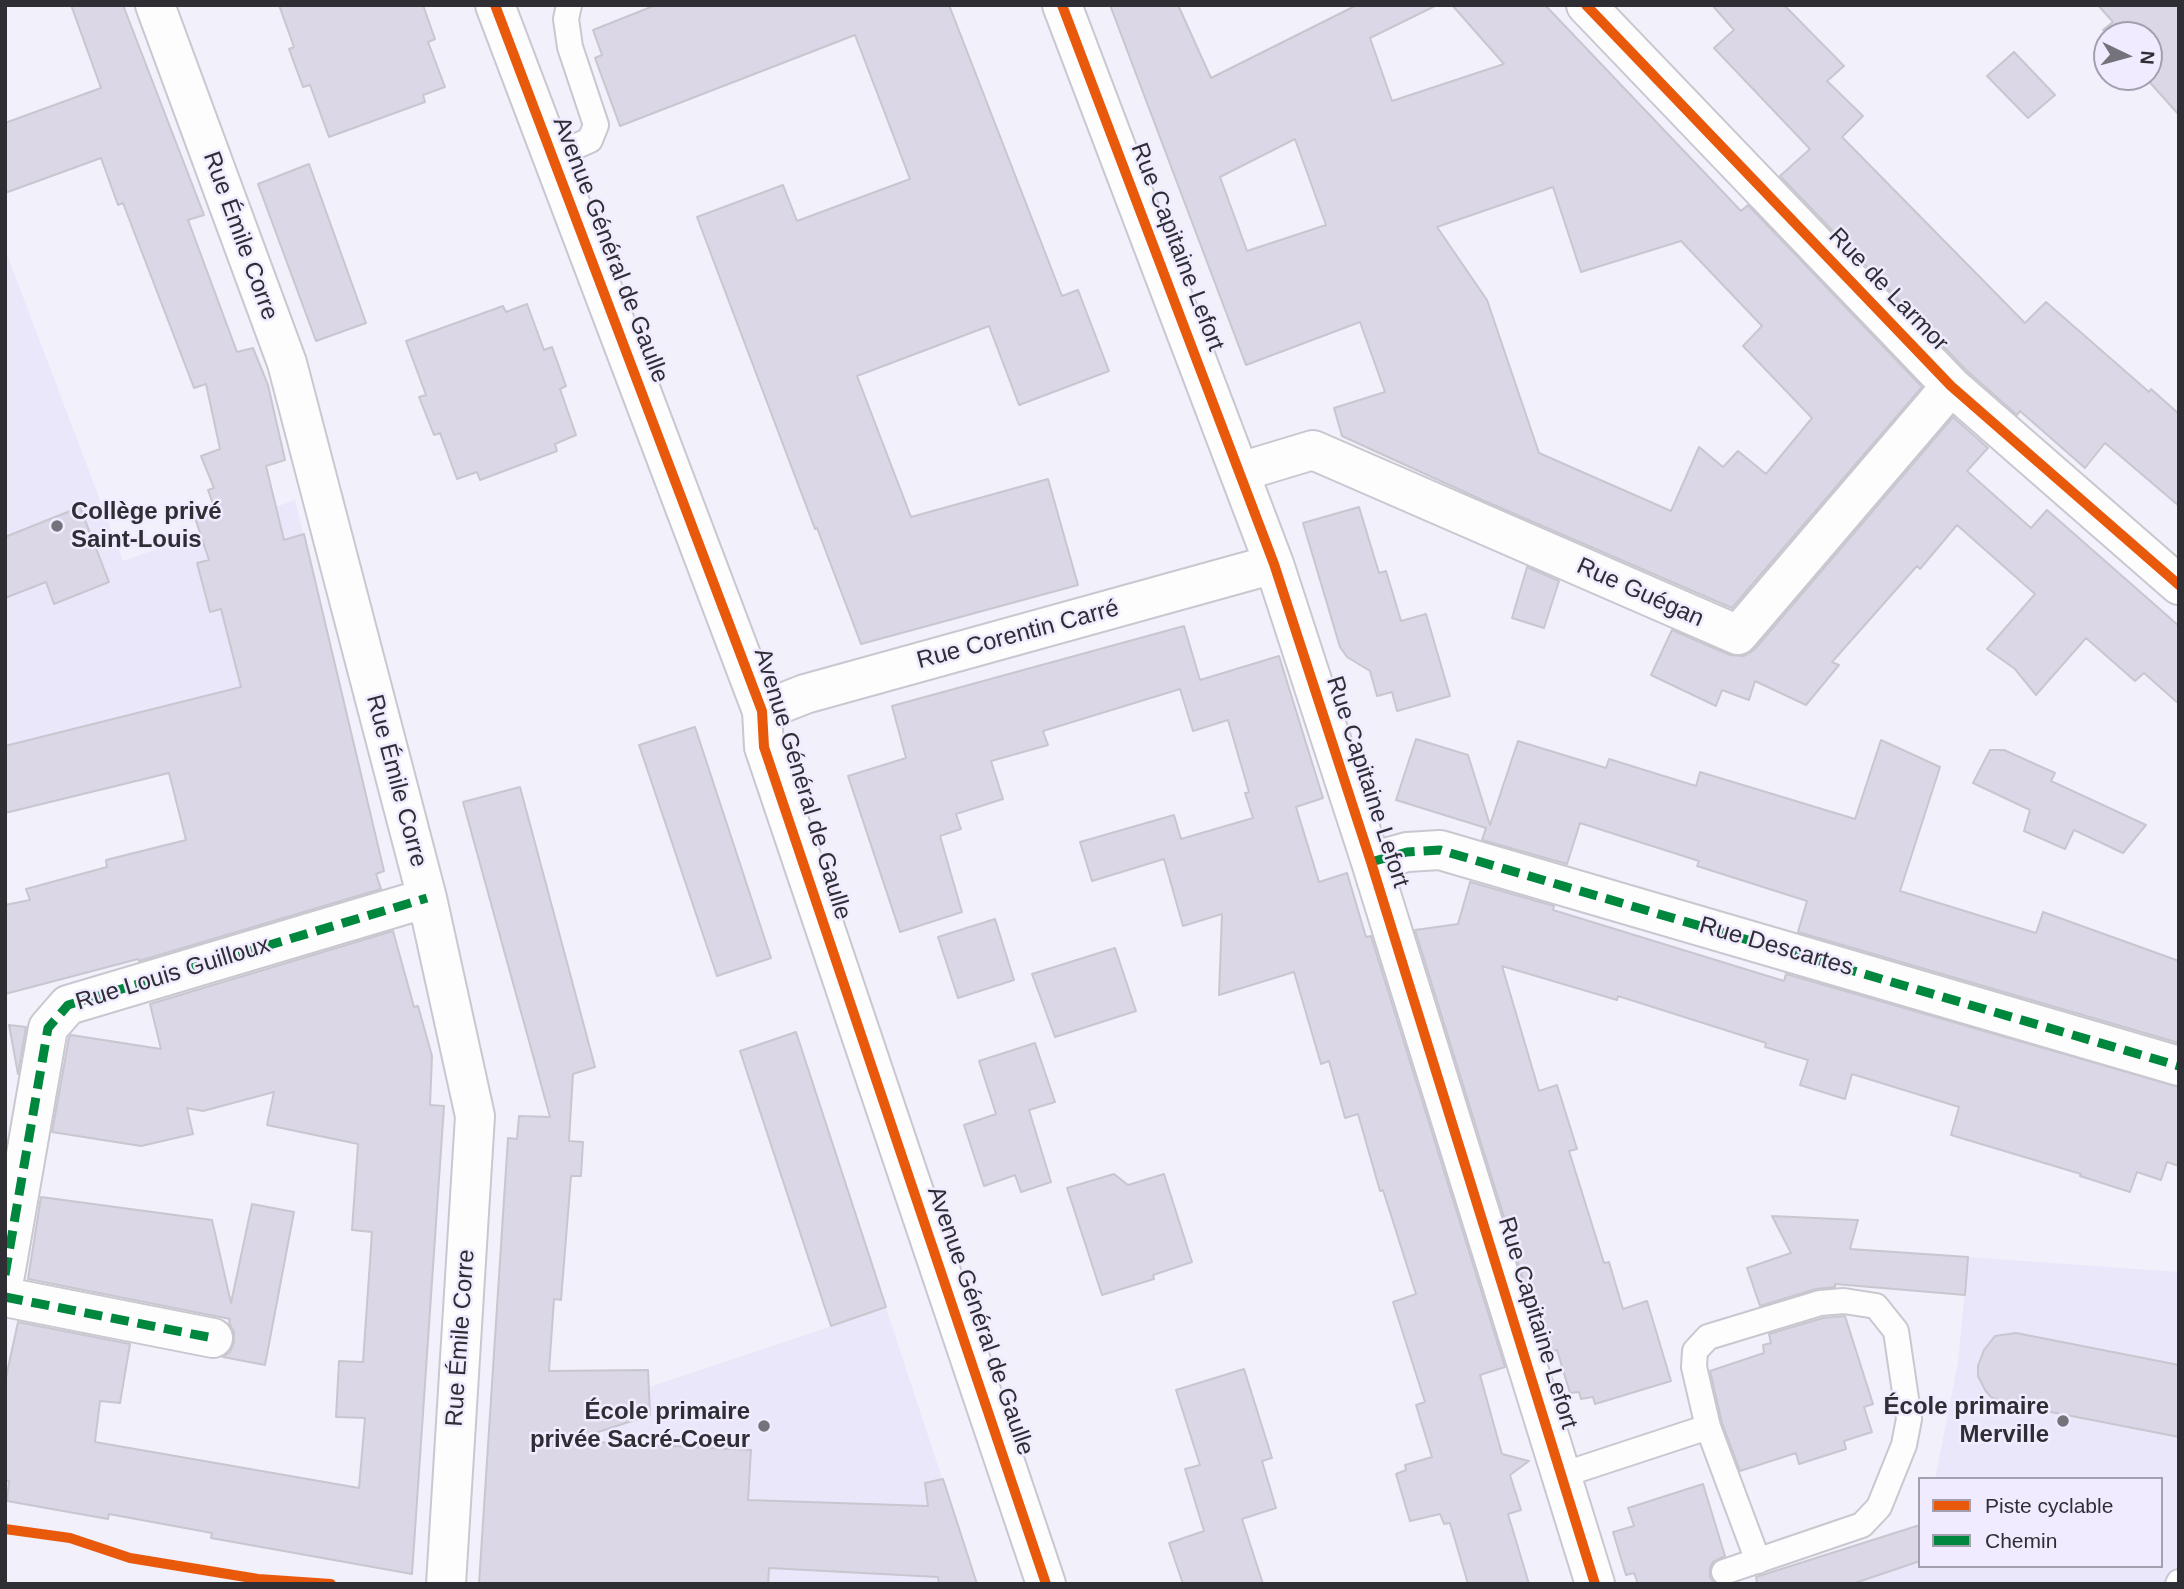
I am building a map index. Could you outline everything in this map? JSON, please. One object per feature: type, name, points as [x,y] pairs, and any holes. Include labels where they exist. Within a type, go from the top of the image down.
[{"type":"street","name":"Rue Émile Corre","points":[[155,5],[287,363],[427,898],[475,1116],[446,1584]]},
{"type":"street","name":"Avenue Général de Gaulle","points":[[495,5],[762,711],[764,747],[1046,1584]]},
{"type":"street","name":"Rue Capitaine Lefort","points":[[1062,5],[1274,564],[1371,862],[1595,1584]]},
{"type":"street","name":"Rue de Larmor","points":[[1586,5],[1951,387],[2179,585]]},
{"type":"street","name":"Rue Guégan","points":[[1240,472],[1313,450],[1738,635],[1951,387]]},
{"type":"street","name":"Rue Corentin Carré","points":[[762,711],[805,694],[1274,564]]},
{"type":"street","name":"Rue Descartes","points":[[1371,862],[1407,852],[1440,850],[2179,1066]]},
{"type":"street","name":"Rue Louis Guilloux","points":[[5,1275],[48,1028],[68,1005],[427,898]]},
{"type":"street","points":[[5,1297],[213,1338]]},
{"type":"lane","points":[[552,157],[590,140],[596,125],[570,47],[566,19],[569,5]]},
{"type":"lane","points":[[1724,1572],[1758,1561],[1862,1525],[1879,1507],[1904,1446],[1909,1419],[1896,1332],[1876,1306],[1844,1301],[1820,1303],[1708,1337],[1695,1351],[1694,1367],[1708,1427],[1758,1561]]},
{"type":"lane","points":[[1562,1475],[1708,1427]]},
{"type":"shaded area","name":"Collège privé Saint-Louis","points":[[5,249],[123,561],[295,500],[351,729],[5,813]]},
{"type":"shaded area","name":"École primaire Merville","points":[[1968,1257],[2179,1272],[2179,1584],[1852,1584],[1918,1562],[1918,1568],[2163,1568],[2163,1477],[1935,1477],[1958,1362]]},
{"type":"shaded area","name":"École primaire privée Sacré-Coeur","points":[[886,1308],[977,1584],[657,1584],[605,1464],[598,1371],[649,1387]]},
{"type":"building","points":[[71,5],[123,5],[204,215],[188,220],[237,352],[253,348],[268,385],[285,460],[266,466],[284,540],[304,534],[384,871],[376,874],[381,889],[139,961],[138,959],[5,994],[5,905],[30,900],[26,889],[107,867],[106,860],[186,840],[169,773],[5,813],[5,746],[241,687],[221,609],[210,612],[197,563],[209,560],[194,515],[214,507],[208,490],[214,488],[201,456],[220,449],[206,384],[194,388],[123,203],[118,205],[101,158],[5,193],[5,123],[101,88]]},
{"type":"building","points":[[279,5],[423,5],[435,39],[428,42],[445,87],[423,95],[425,102],[329,137],[310,85],[303,87],[289,49],[294,47]]},
{"type":"building","points":[[656,5],[949,5],[1062,296],[1078,290],[1109,371],[1019,405],[989,326],[857,376],[911,517],[1048,479],[1078,585],[861,644],[697,217],[783,185],[797,221],[910,179],[855,35],[620,126],[595,58],[602,55],[593,30]]},
{"type":"building","points":[[1110,5],[1178,5],[1211,78],[1357,5],[1437,5],[1370,38],[1392,101],[1504,64],[1452,5],[1545,5],[1741,211],[1748,205],[1922,387],[1732,608],[1342,436],[1334,408],[1385,392],[1360,322],[1246,365]],"holes":[[[1295,139],[1326,225],[1247,251],[1220,177]],[[1553,187],[1581,272],[1681,241],[1762,326],[1743,346],[1812,418],[1766,474],[1738,451],[1723,467],[1699,447],[1671,511],[1539,453],[1487,300],[1437,227]]]},
{"type":"building","points":[[1712,5],[1784,5],[1844,66],[1827,81],[1863,116],[1842,137],[2025,323],[2046,302],[2149,392],[2151,389],[2179,414],[2179,506],[2105,443],[2085,468],[2020,411],[2017,415],[1966,370],[1780,176],[1810,149],[1714,48],[1734,30]]},
{"type":"building","points":[[2098,5],[2179,5],[2179,115],[2158,91],[2163,91],[2163,21],[2112,21]]},
{"type":"building","points":[[2014,52],[2055,95],[2028,118],[1987,76]]},
{"type":"building","points":[[309,164],[366,323],[316,341],[258,184]]},
{"type":"building","points":[[527,304],[544,350],[552,347],[566,386],[560,389],[576,435],[555,444],[557,451],[480,480],[477,472],[457,479],[440,433],[434,435],[419,397],[426,395],[406,341],[503,306],[506,312]]},
{"type":"building","points":[[1953,417],[1988,448],[1967,471],[2031,528],[2047,510],[2179,626],[2179,704],[2144,673],[2135,681],[2086,638],[2036,695],[2015,669],[1987,649],[2035,594],[1957,525],[1920,569],[1917,566],[1832,662],[1839,665],[1806,705],[1755,681],[1749,700],[1722,690],[1716,706],[1651,675],[1672,630],[1730,655],[1744,656],[1754,650]]},
{"type":"building","points":[[80,507],[109,582],[54,604],[46,582],[5,598],[5,537]]},
{"type":"building","points":[[1359,507],[1379,573],[1386,571],[1401,621],[1426,614],[1450,696],[1397,711],[1392,692],[1377,696],[1370,671],[1347,657],[1340,647],[1303,523]]},
{"type":"building","points":[[1527,567],[1559,581],[1544,628],[1512,618]]},
{"type":"building","points":[[1184,626],[1200,680],[1279,656],[1323,798],[1296,807],[1319,882],[1347,873],[1366,937],[1371,936],[1505,1367],[1480,1375],[1502,1454],[1529,1461],[1510,1475],[1521,1510],[1508,1514],[1529,1584],[1468,1584],[1450,1523],[1444,1524],[1440,1514],[1410,1521],[1396,1474],[1406,1470],[1405,1465],[1432,1457],[1416,1405],[1425,1402],[1393,1302],[1416,1294],[1383,1190],[1380,1191],[1358,1114],[1345,1118],[1329,1061],[1321,1064],[1294,972],[1219,995],[1222,914],[1183,926],[1164,859],[1092,881],[1080,842],[1174,815],[1181,839],[1253,818],[1245,793],[1249,792],[1228,720],[1193,731],[1180,689],[1043,731],[1048,745],[991,761],[1003,799],[956,814],[961,829],[940,836],[962,912],[900,932],[848,776],[906,758],[892,706]]},
{"type":"building","points":[[695,727],[771,958],[717,976],[639,745]]},
{"type":"building","points":[[1416,739],[1468,755],[1490,825],[1518,741],[1606,768],[1609,759],[1696,786],[1700,772],[1855,819],[1881,740],[1940,767],[1900,891],[2036,933],[2043,912],[2179,961],[2179,1043],[1798,932],[1807,901],[1697,866],[1699,861],[1580,823],[1567,864],[1482,840],[1486,828],[1396,800]]},
{"type":"building","points":[[1990,750],[2004,750],[2055,773],[2051,781],[2146,825],[2123,853],[2074,830],[2065,849],[2024,831],[2030,810],[1973,783]]},
{"type":"building","points":[[520,787],[595,1067],[573,1074],[569,1141],[583,1142],[581,1176],[571,1176],[561,1300],[554,1299],[549,1371],[648,1370],[650,1415],[571,1441],[751,1450],[748,1500],[928,1506],[925,1483],[943,1479],[977,1584],[939,1584],[938,1577],[769,1568],[768,1584],[479,1584],[508,1138],[517,1139],[519,1116],[550,1117],[463,802]]},
{"type":"building","points":[[1470,882],[1554,906],[1553,910],[1784,981],[1786,974],[2179,1087],[2179,1166],[2167,1162],[2161,1180],[2137,1172],[2130,1192],[2080,1176],[2081,1174],[1951,1135],[1959,1107],[1852,1074],[1845,1099],[1800,1085],[1808,1060],[1765,1047],[1766,1043],[1618,996],[1617,1000],[1502,966],[1539,1091],[1557,1085],[1577,1149],[1569,1151],[1604,1263],[1609,1262],[1623,1309],[1647,1301],[1671,1381],[1595,1404],[1593,1397],[1581,1399],[1579,1392],[1570,1393],[1557,1350],[1546,1353],[1415,930],[1458,924]]},
{"type":"building","points":[[995,919],[1014,980],[958,998],[938,937]]},
{"type":"building","points":[[393,931],[414,1007],[418,1006],[432,1056],[430,1105],[444,1106],[412,1574],[211,1538],[212,1533],[109,1514],[108,1519],[7,1501],[9,1481],[5,1481],[5,1382],[18,1322],[130,1344],[120,1403],[100,1401],[95,1442],[359,1488],[365,1418],[336,1417],[339,1361],[363,1362],[372,1232],[352,1230],[358,1144],[267,1125],[274,1092],[203,1111],[187,1108],[193,1134],[141,1146],[52,1132],[71,1035],[161,1049],[150,1004]]},
{"type":"building","points":[[1115,948],[1136,1011],[1055,1037],[1032,974]]},
{"type":"building","points":[[9,1025],[26,1027],[18,1074]]},
{"type":"building","points":[[796,1032],[886,1307],[831,1326],[740,1051]]},
{"type":"building","points":[[1035,1043],[1055,1102],[1029,1110],[1051,1182],[1021,1192],[1015,1175],[984,1186],[964,1125],[996,1114],[979,1061]]},
{"type":"building","points":[[1114,1174],[1128,1185],[1164,1174],[1192,1262],[1153,1275],[1154,1279],[1102,1295],[1067,1188]]},
{"type":"building","points":[[41,1197],[212,1220],[231,1303],[252,1204],[294,1212],[265,1365],[223,1357],[230,1352],[234,1342],[230,1319],[28,1279]]},
{"type":"building","points":[[1772,1216],[1858,1220],[1850,1249],[1968,1257],[1965,1295],[1835,1284],[1835,1287],[1816,1289],[1760,1306],[1747,1268],[1791,1253]]},
{"type":"building","points":[[1845,1316],[1873,1404],[1864,1407],[1872,1432],[1844,1441],[1846,1449],[1799,1464],[1796,1453],[1740,1471],[1722,1423],[1710,1371],[1764,1353],[1763,1345],[1771,1343],[1769,1334],[1823,1318]]},
{"type":"building","points":[[2016,1333],[2179,1365],[2179,1437],[2005,1403],[1991,1397],[1978,1376],[1978,1366],[1984,1350],[1995,1336]]},
{"type":"building","points":[[1244,1369],[1272,1458],[1262,1461],[1276,1508],[1242,1519],[1263,1584],[1183,1584],[1169,1543],[1204,1531],[1185,1469],[1200,1465],[1176,1390]]},
{"type":"building","points":[[1703,1484],[1725,1556],[1713,1562],[1710,1568],[1710,1577],[1715,1584],[1638,1584],[1634,1573],[1626,1575],[1613,1532],[1634,1526],[1628,1508]]},
{"type":"building","points":[[1918,1526],[1918,1562],[1852,1584],[1757,1584],[1756,1577]]},
{"type":"marked path","points":[[1371,862],[1407,852],[1440,850],[2179,1066]]},
{"type":"marked path","points":[[5,1275],[48,1028],[68,1005],[427,898]]},
{"type":"marked path","points":[[5,1297],[213,1338]]},
{"type":"cycle path","points":[[495,5],[762,711],[764,747],[1046,1584]]},
{"type":"cycle path","points":[[1062,5],[1274,564],[1371,862],[1595,1584]]},
{"type":"cycle path","points":[[1586,5],[1951,386],[2179,585]]},
{"type":"cycle path","points":[[5,1529],[70,1538],[130,1558],[258,1579],[331,1584]]},
{"type":"place","name":"Collège privé Saint-Louis","points":[[57,526]]},
{"type":"place","name":"École primaire Merville","points":[[2063,1421]]},
{"type":"place","name":"École primaire privée Sacré-Coeur","points":[[764,1426]]}]
